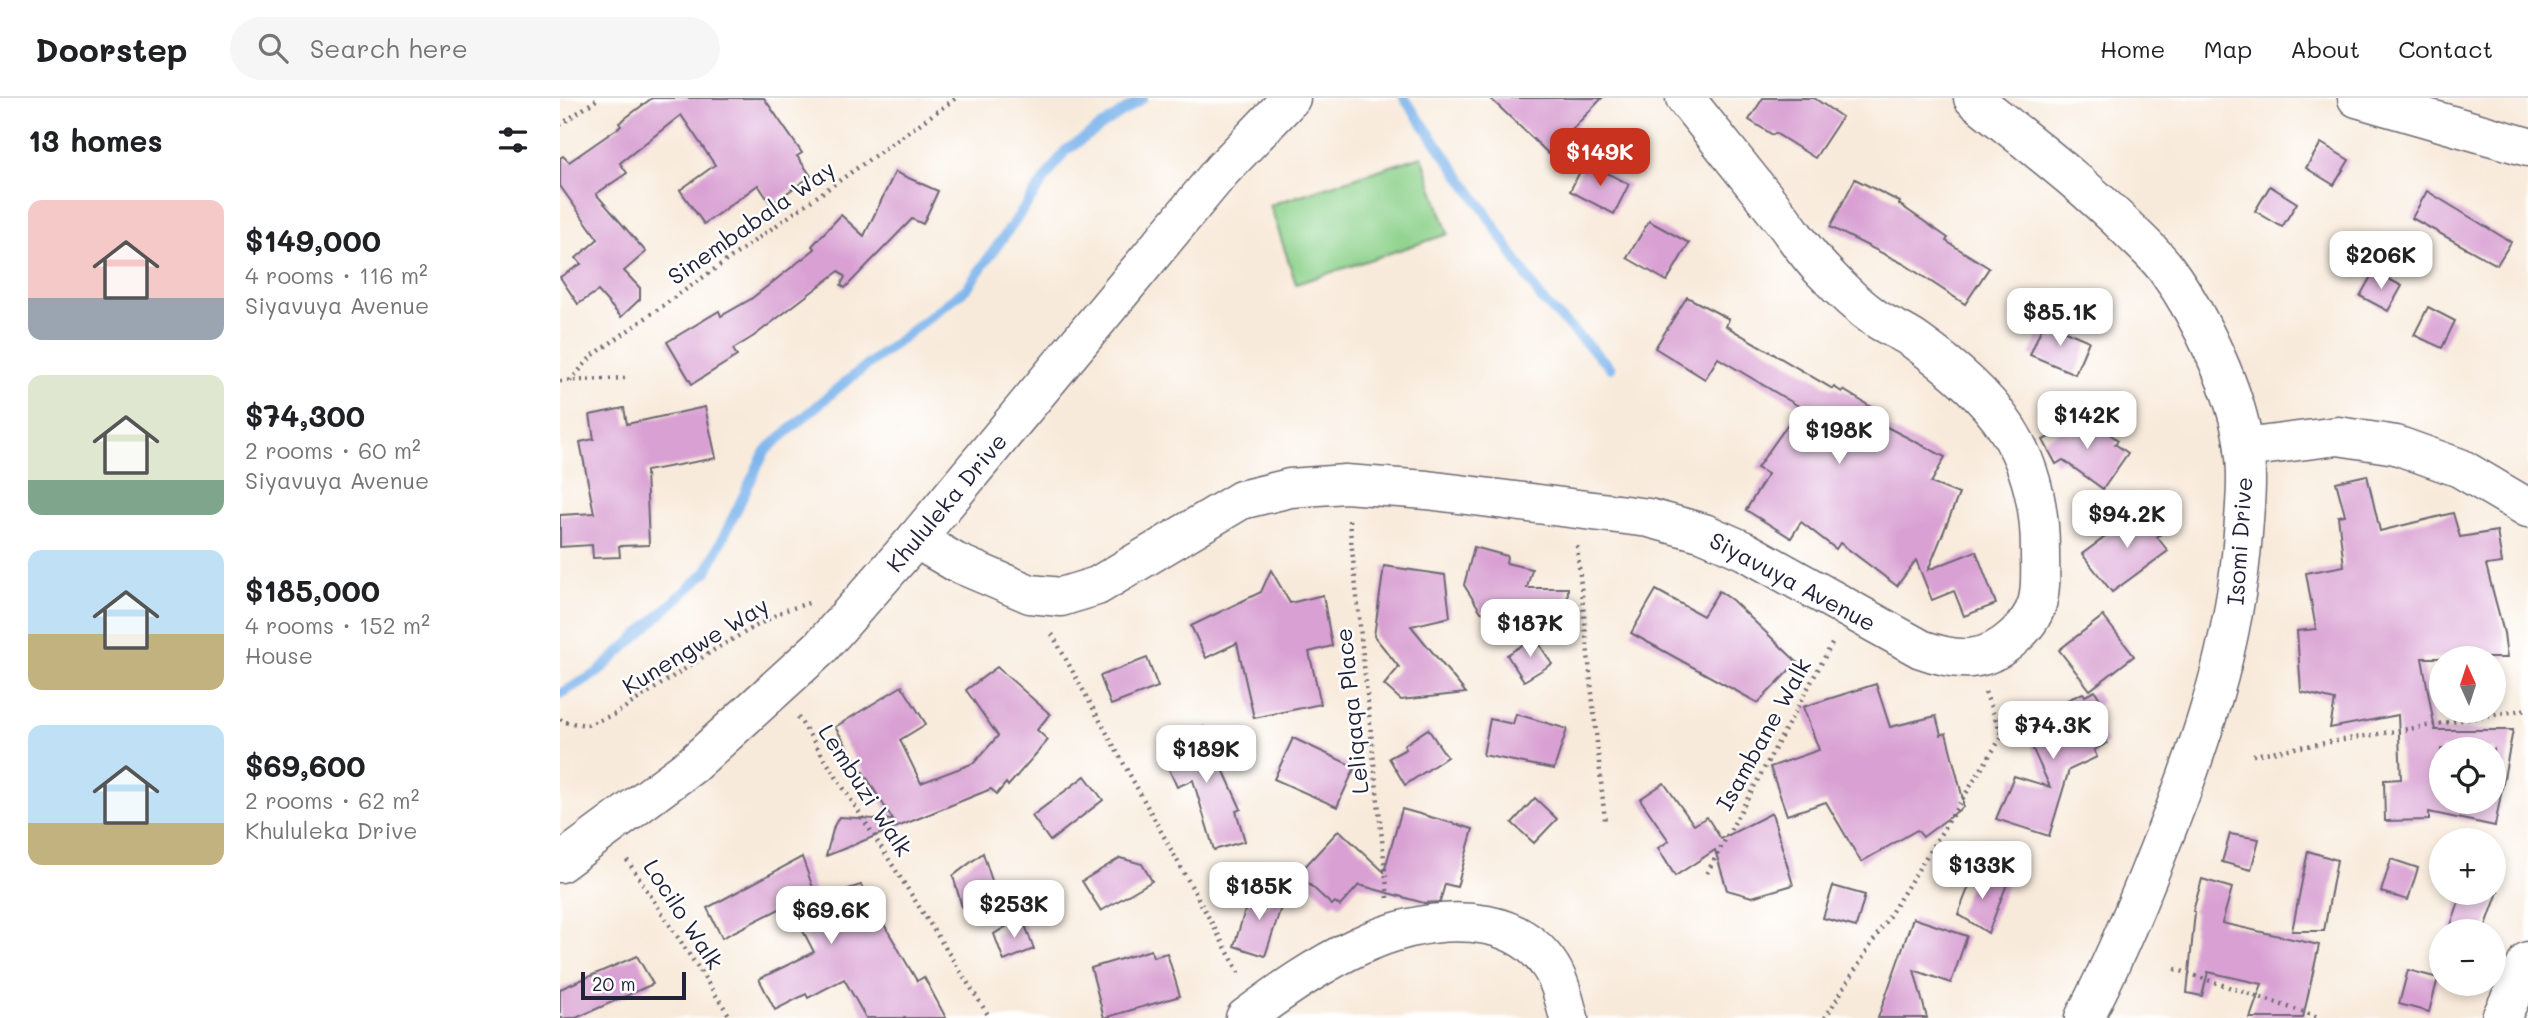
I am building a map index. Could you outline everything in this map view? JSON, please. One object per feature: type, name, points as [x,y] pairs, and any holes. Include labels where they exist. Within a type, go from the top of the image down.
[{"type":"street","name":"Khululeka Drive","points":[[560,863],[608,830],[692,765],[820,648],[916,539],[1223,170],[1291,98]]},
{"type":"street","points":[[1685,98],[1824,272],[1874,317],[1914,340],[1959,373],[1991,405],[2009,430],[2035,494],[2040,530],[2040,599],[2033,616],[2012,639],[1996,651],[1972,659]]},
{"type":"street","name":"Isomi Drive","points":[[1973,98],[2107,208],[2166,268],[2189,303],[2212,351],[2233,403],[2244,448],[2246,503],[2242,555],[2220,678],[2186,782],[2153,865],[2102,984],[2084,1018]]},
{"type":"street","points":[[2357,98],[2528,147]]},
{"type":"street","points":[[2244,448],[2338,436],[2396,444],[2460,468],[2528,508]]},
{"type":"street","name":"Siyavuya Avenue","points":[[916,539],[955,562],[1030,594],[1061,597],[1097,586],[1241,500],[1290,488],[1345,484],[1427,490],[1648,518],[1704,533],[1745,551],[1922,649],[1945,657],[1972,659]]},
{"type":"street","points":[[1252,1013],[1287,987],[1339,956],[1370,942],[1420,924],[1467,922],[1499,927],[1527,940],[1549,964],[1559,984],[1569,1018]]},
{"type":"street","points":[[2501,1018],[2528,961]]},
{"type":"path","points":[[560,125],[599,98]]},
{"type":"path","name":"Sinembabala Way","points":[[570,381],[592,356],[956,98]]},
{"type":"path","points":[[560,381],[625,378]]},
{"type":"path","name":"Leliqaqa Place","points":[[1345,484],[1392,935]]},
{"type":"path","points":[[1573,507],[1605,821]]},
{"type":"path","points":[[1030,594],[1252,1013]]},
{"type":"path","name":"Kunengwe Way","points":[[560,719],[564,722],[587,724],[615,714],[717,648],[783,611],[806,602],[818,601],[847,617]]},
{"type":"path","name":"Isambane Walk","points":[[1707,873],[1850,610]]},
{"type":"path","points":[[1825,1018],[2002,736],[1972,659]]},
{"type":"path","name":"Lembuzi Walk","points":[[779,687],[990,1018]]},
{"type":"path","points":[[2253,755],[2528,709]]},
{"type":"path","name":"Locilo Walk","points":[[608,830],[731,1018]]},
{"type":"path","points":[[2175,969],[2321,1018]]},
{"type":"green space","points":[[1422,156],[1448,234],[1296,284],[1270,205]]},
{"type":"building","points":[[652,98],[764,98],[802,153],[797,156],[811,176],[771,204],[758,185],[704,224],[680,190],[715,165],[681,115],[620,163],[627,173],[596,194],[646,252],[624,271],[640,288],[640,299],[621,317],[598,291],[578,304],[560,277],[581,264],[576,258],[598,239],[560,186],[560,158],[563,156],[569,162],[621,126],[619,123]]},
{"type":"building","points":[[1490,98],[1602,98],[1549,154]]},
{"type":"building","points":[[1763,98],[1814,98],[1842,117],[1815,158],[1749,120]]},
{"type":"building","points":[[2321,143],[2349,160],[2334,185],[2306,168]]},
{"type":"building","points":[[1585,162],[1629,184],[1614,214],[1570,191]]},
{"type":"building","points":[[895,172],[938,191],[923,224],[912,219],[845,288],[841,285],[845,277],[839,271],[733,349],[737,356],[692,384],[667,342],[719,311],[721,316],[751,299],[815,249],[812,246],[841,215],[864,236]]},
{"type":"building","points":[[1855,179],[1900,202],[1899,204],[1948,238],[1946,241],[1989,268],[1965,304],[1904,264],[1830,227]]},
{"type":"building","points":[[2270,186],[2297,203],[2282,227],[2255,211]]},
{"type":"building","points":[[2427,191],[2511,242],[2497,265],[2412,218]]},
{"type":"building","points":[[1649,221],[1689,243],[1667,281],[1627,258]]},
{"type":"building","points":[[2374,271],[2402,286],[2388,311],[2360,296]]},
{"type":"building","points":[[1687,297],[1729,319],[1726,326],[1833,389],[1843,390],[1886,416],[1881,424],[1945,457],[1931,483],[1959,494],[1928,570],[1976,551],[1996,604],[1964,616],[1954,591],[1932,600],[1916,560],[1897,586],[1840,543],[1836,549],[1801,522],[1791,538],[1746,510],[1768,474],[1757,468],[1800,407],[1718,358],[1705,379],[1655,348]]},
{"type":"building","points":[[2428,307],[2455,321],[2442,348],[2414,335]]},
{"type":"building","points":[[2044,322],[2089,341],[2075,374],[2030,355]]},
{"type":"building","points":[[705,407],[716,458],[646,471],[649,545],[619,546],[620,557],[593,558],[592,545],[560,547],[560,515],[594,513],[580,442],[594,439],[590,415],[624,408],[627,424]]},
{"type":"building","points":[[2087,418],[2118,440],[2115,444],[2128,453],[2103,489],[2063,460],[2056,464],[2043,440]]},
{"type":"building","points":[[2367,475],[2380,531],[2453,513],[2460,537],[2497,531],[2502,563],[2486,565],[2506,646],[2429,646],[2429,658],[2422,658],[2429,697],[2429,723],[2434,723],[2435,730],[2513,730],[2506,767],[2506,737],[2429,737],[2429,820],[2385,821],[2384,780],[2401,779],[2398,715],[2330,728],[2335,700],[2301,692],[2297,631],[2316,629],[2306,573],[2344,566],[2338,516],[2345,515],[2336,482]]},
{"type":"building","points":[[2145,508],[2163,532],[2157,537],[2168,551],[2112,592],[2082,554]]},
{"type":"building","points":[[1474,547],[1507,556],[1506,563],[1532,569],[1527,588],[1568,588],[1567,617],[1521,616],[1526,624],[1481,612],[1464,585]]},
{"type":"building","points":[[1384,566],[1445,575],[1450,617],[1411,626],[1466,693],[1401,700],[1384,685],[1399,667],[1374,636]]},
{"type":"building","points":[[1271,570],[1290,603],[1323,595],[1332,646],[1309,652],[1321,704],[1254,718],[1237,643],[1206,658],[1191,626],[1261,592]]},
{"type":"building","points":[[1656,590],[1703,616],[1719,591],[1797,662],[1758,703],[1631,633]]},
{"type":"building","points":[[2103,616],[2134,656],[2090,690],[2059,650]]},
{"type":"building","points":[[1535,637],[1552,664],[1524,681],[1507,655]]},
{"type":"building","points":[[1147,658],[1158,687],[1111,705],[1100,676]]},
{"type":"building","points":[[997,667],[1050,714],[1037,730],[1048,740],[1008,786],[1006,783],[997,794],[991,789],[826,856],[839,817],[893,820],[835,727],[902,686],[926,724],[900,740],[921,783],[974,763],[998,736],[966,690]]},
{"type":"building","points":[[1876,684],[1890,727],[1936,716],[1941,735],[1946,733],[1963,807],[1923,837],[1917,830],[1861,862],[1826,802],[1787,815],[1770,767],[1819,750],[1803,707]]},
{"type":"building","points":[[2095,691],[2102,702],[2091,710],[2107,743],[2094,750],[2097,757],[2069,770],[2049,836],[1996,819],[2014,776],[2050,787],[2022,725],[2053,711],[2051,707],[2083,693],[2085,696]]},
{"type":"building","points":[[1516,714],[1567,729],[1554,769],[1483,755],[1490,719],[1513,724]]},
{"type":"building","points":[[1204,727],[1241,809],[1236,811],[1245,841],[1214,850],[1193,780],[1177,787],[1159,747]]},
{"type":"building","points":[[1428,729],[1447,757],[1405,785],[1389,758],[1406,749],[1404,745]]},
{"type":"building","points":[[1293,738],[1355,767],[1337,807],[1274,779]]},
{"type":"building","points":[[1085,776],[1103,800],[1050,841],[1032,816]]},
{"type":"building","points":[[1664,783],[1694,825],[1707,817],[1721,839],[1772,813],[1793,885],[1752,897],[1727,890],[1715,850],[1675,876],[1658,848],[1669,841],[1640,799]]},
{"type":"building","points":[[1535,798],[1557,819],[1534,843],[1512,823]]},
{"type":"building","points":[[1402,809],[1473,829],[1457,887],[1445,884],[1440,902],[1424,903],[1359,885],[1340,906],[1335,902],[1332,905],[1298,874],[1339,830],[1384,872]]},
{"type":"building","points":[[2438,814],[2497,814],[2495,826]]},
{"type":"building","points":[[2230,834],[2259,839],[2251,870],[2222,862]]},
{"type":"building","points":[[2308,851],[2337,860],[2324,931],[2292,931]]},
{"type":"building","points":[[983,853],[993,884],[962,907],[953,876]]},
{"type":"building","points":[[802,857],[817,899],[861,885],[917,981],[924,977],[946,1018],[866,1018],[844,979],[808,998],[806,994],[775,1010],[759,979],[814,952],[789,904],[722,938],[707,908]]},
{"type":"building","points":[[1120,858],[1142,864],[1152,881],[1101,911],[1082,881]]},
{"type":"building","points":[[2391,859],[2418,868],[2408,900],[2381,892]]},
{"type":"building","points":[[1975,871],[2007,884],[1988,933],[1958,914]]},
{"type":"building","points":[[1255,878],[1264,910],[1289,883],[1265,956],[1234,946]]},
{"type":"building","points":[[2202,879],[2232,888],[2222,923],[2319,945],[2303,1018],[2250,1018],[2262,984],[2208,972],[2202,996],[2187,993],[2193,911]]},
{"type":"building","points":[[1833,886],[1865,895],[1856,927],[1823,918]]},
{"type":"building","points":[[2458,905],[2493,905],[2488,919],[2453,919]]},
{"type":"building","points":[[1022,917],[1034,949],[1004,961],[994,934]]},
{"type":"building","points":[[1913,918],[1967,936],[1951,983],[1914,970],[1927,1018],[1878,1018]]},
{"type":"building","points":[[1151,950],[1153,957],[1167,953],[1180,996],[1104,1018],[1091,968]]},
{"type":"building","points":[[637,956],[653,984],[576,1018],[560,1018],[560,989]]},
{"type":"building","points":[[2408,970],[2429,976],[2429,996],[2433,996],[2429,1012],[2399,1004]]},
{"type":"waterway","points":[[560,694],[597,673],[707,571],[765,451],[839,387],[967,288],[1065,151],[1143,98]]},
{"type":"waterway","points":[[1404,98],[1482,207],[1542,300],[1611,368]]}]
